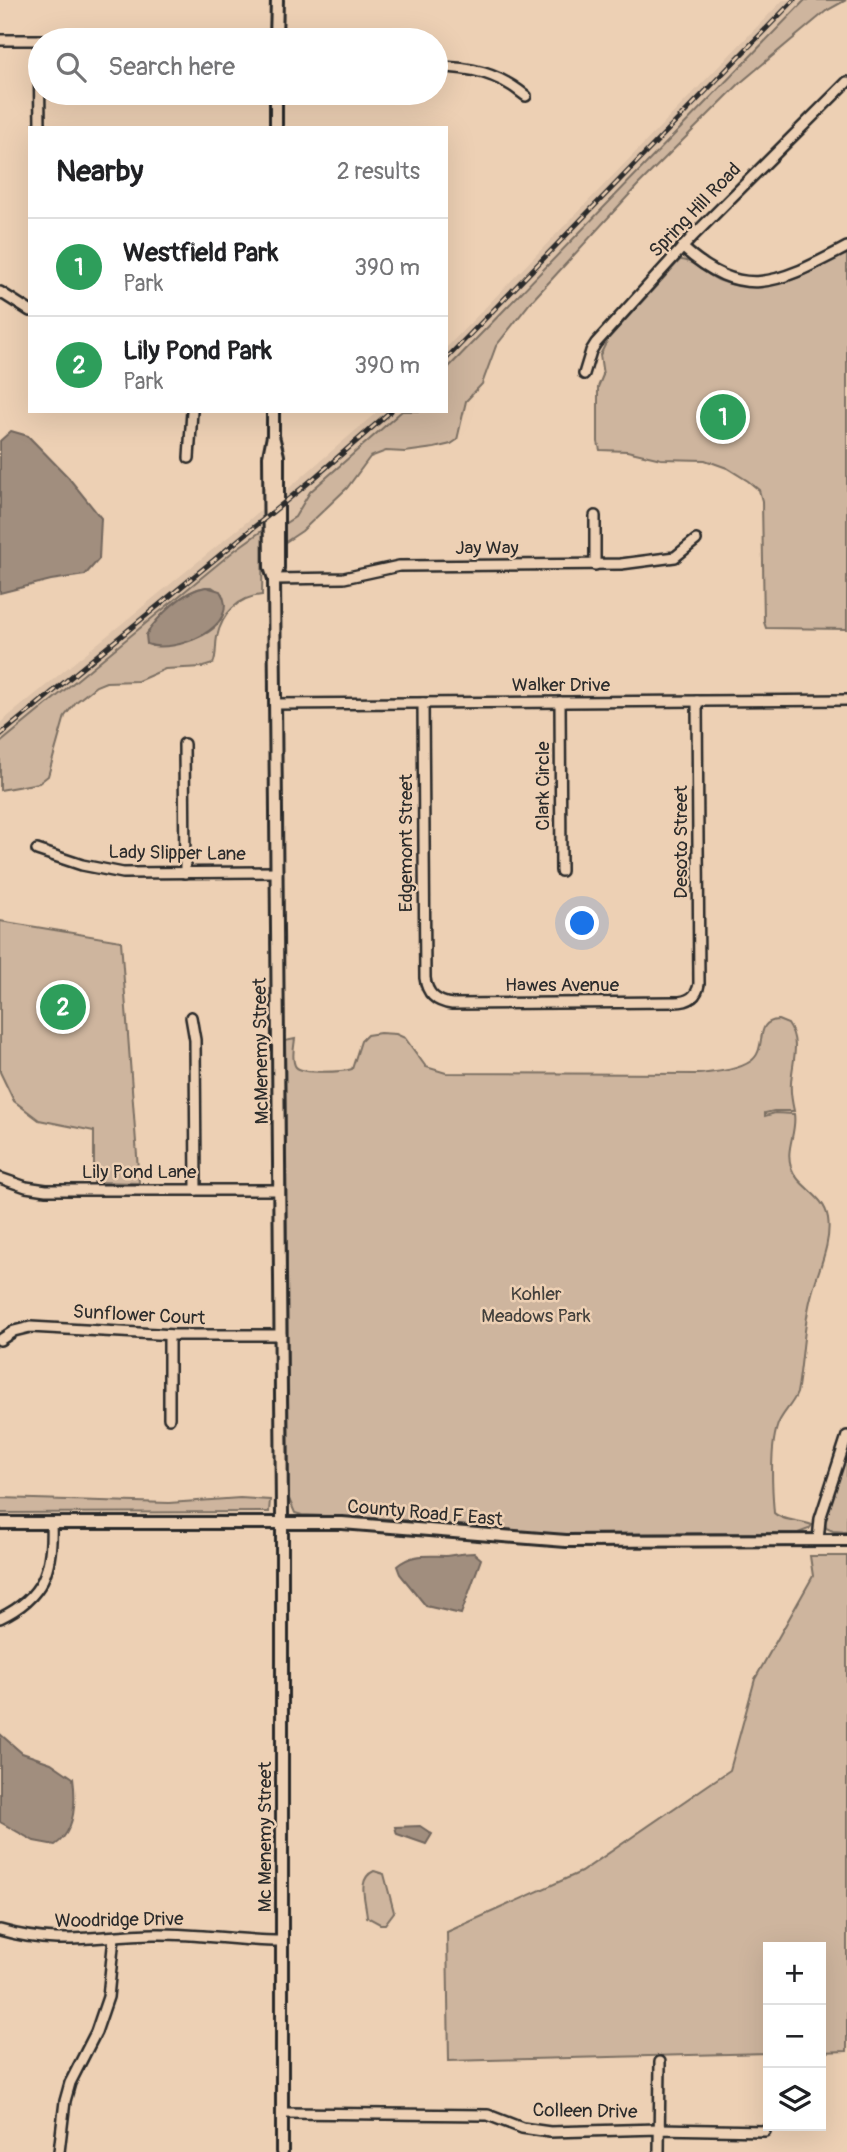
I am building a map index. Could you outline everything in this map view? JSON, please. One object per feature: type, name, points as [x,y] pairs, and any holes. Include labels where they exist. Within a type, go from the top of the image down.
[{"type":"street","points":[[276,0],[276,28]]},
{"type":"street","points":[[0,40],[28,40]]},
{"type":"street","points":[[448,68],[486,72],[513,85],[526,96]]},
{"type":"street","name":"Spring Hill Road","points":[[584,374],[596,343],[682,247],[847,82]]},
{"type":"street","points":[[40,105],[40,126]]},
{"type":"street","points":[[276,105],[276,126]]},
{"type":"street","points":[[682,247],[719,274],[755,282],[785,277],[847,247]]},
{"type":"street","points":[[0,292],[28,310]]},
{"type":"street","points":[[189,458],[192,413]]},
{"type":"street","name":"McMenemy Street","points":[[274,413],[274,436],[278,456],[278,568],[274,579],[282,1523]]},
{"type":"street","points":[[595,516],[596,565]]},
{"type":"street","name":"Jay Way","points":[[274,579],[341,579],[400,566],[621,564],[673,557],[681,554],[695,540]]},
{"type":"street","name":"Walker Drive","points":[[275,704],[847,700]]},
{"type":"street","name":"Desoto Street","points":[[697,701],[699,984]]},
{"type":"street","name":"Clark Circle","points":[[560,702],[561,871]]},
{"type":"street","name":"Edgemont Street","points":[[423,703],[425,983]]},
{"type":"street","points":[[184,744],[185,873]]},
{"type":"street","name":"Lady Slipper Lane","points":[[37,850],[106,871],[276,872]]},
{"type":"street","name":"Hawes Avenue","points":[[425,983],[434,998],[442,1003],[452,1004],[681,1002],[694,996],[699,984]]},
{"type":"street","points":[[191,1017],[195,1039],[196,1190]]},
{"type":"street","name":"Lily Pond Lane","points":[[0,1178],[26,1187],[46,1190],[279,1190]]},
{"type":"street","name":"Sunflower Court","points":[[0,1340],[18,1329],[30,1327],[169,1335],[281,1335]]},
{"type":"street","points":[[169,1335],[169,1419]]},
{"type":"street","points":[[818,1540],[820,1519],[847,1436]]},
{"type":"street","name":"County Road F East","points":[[0,1523],[382,1525],[545,1541],[847,1540]]},
{"type":"street","points":[[0,1618],[27,1602],[43,1582],[51,1558],[51,1523]]},
{"type":"street","name":"Mc Menemy Street","points":[[282,1523],[282,2152]]},
{"type":"street","name":"Woodridge Drive","points":[[0,1930],[38,1939],[58,1940],[177,1934],[282,1941]]},
{"type":"street","points":[[59,2152],[63,2113],[70,2083],[96,2032],[108,1997],[114,1937]]},
{"type":"street","points":[[659,2152],[660,2062]]},
{"type":"street","name":"Colleen Drive","points":[[282,2113],[488,2115],[522,2128],[550,2132],[659,2129],[763,2131]]},
{"type":"shaded area","points":[[783,0],[806,0],[448,369],[448,346]]},
{"type":"shaded area","points":[[376,413],[401,413],[311,511],[281,534],[281,495]]},
{"type":"shaded area","points":[[11,431],[28,436],[68,477],[101,518],[99,559],[85,575],[51,580],[0,593],[0,441]]},
{"type":"shaded area","points":[[266,506],[266,528],[0,746],[0,723]]},
{"type":"shaded area","points":[[206,587],[220,591],[225,604],[222,616],[214,626],[188,642],[159,646],[147,644],[146,635],[164,612],[189,593]]},
{"type":"shaded area","points":[[474,1553],[481,1559],[461,1614],[426,1606],[400,1574],[397,1566],[414,1557]]},
{"type":"shaded area","points":[[0,1734],[22,1753],[51,1763],[73,1778],[74,1806],[71,1824],[55,1845],[34,1841],[0,1822]]},
{"type":"shaded area","points":[[420,1826],[432,1834],[426,1844],[397,1834],[395,1827]]},
{"type":"green space","points":[[805,0],[846,0],[826,11],[739,84],[638,185],[530,303],[496,346],[482,384],[466,401],[457,440],[434,448],[405,452],[386,451],[370,457],[347,488],[302,531],[281,545],[281,526],[295,517],[310,492],[400,413],[448,413],[448,368]]},
{"type":"green space","points":[[847,254],[847,629],[766,628],[762,501],[759,490],[727,468],[705,460],[661,459],[627,451],[600,450],[598,387],[603,375],[600,355],[608,339],[680,260],[689,262],[718,280],[752,287],[784,282]]},
{"type":"green space","points":[[263,530],[262,595],[246,599],[227,614],[219,629],[213,664],[165,669],[138,681],[106,682],[96,686],[76,702],[65,716],[48,776],[39,783],[0,790],[0,743]],"holes":[[[212,587],[222,594],[224,608],[221,619],[213,628],[191,640],[152,646],[148,631],[185,595],[194,590]]]},
{"type":"green space","points":[[0,921],[121,941],[139,1183],[94,1182],[94,1131],[39,1120],[14,1101],[0,1072]]},
{"type":"green space","name":"Kohler Meadows Park","points":[[778,1020],[788,1024],[794,1038],[791,1097],[794,1111],[774,1111],[765,1113],[765,1116],[775,1113],[794,1114],[789,1154],[791,1167],[799,1180],[822,1203],[829,1228],[826,1248],[808,1309],[797,1393],[779,1423],[772,1458],[774,1513],[782,1518],[812,1525],[809,1529],[798,1533],[554,1534],[295,1513],[289,1499],[285,1041],[295,1039],[293,1057],[296,1067],[314,1072],[352,1069],[361,1041],[367,1035],[380,1033],[396,1034],[405,1038],[426,1067],[446,1073],[698,1074],[732,1069],[751,1061],[759,1050],[766,1025]]},
{"type":"green space","points":[[847,1454],[847,1532],[833,1531],[826,1528],[825,1522]]},
{"type":"green space","points":[[0,1498],[169,1503],[240,1498],[270,1500],[269,1512],[0,1513]]},
{"type":"green space","points":[[810,1556],[847,1556],[847,2051],[826,2052],[826,1942],[763,1942],[763,2053],[449,2061],[447,1932],[581,1872],[730,1770],[755,1679],[813,1576]]},
{"type":"green space","points":[[374,1871],[384,1874],[394,1912],[385,1924],[367,1917],[364,1885],[365,1879]]},
{"type":"railway","points":[[448,357],[794,0]]},
{"type":"railway","points":[[0,735],[313,479],[389,413]]},
{"type":"place","name":"Westfield Park","points":[[723,417]]},
{"type":"place","name":"Lily Pond Park","points":[[63,1007]]}]
